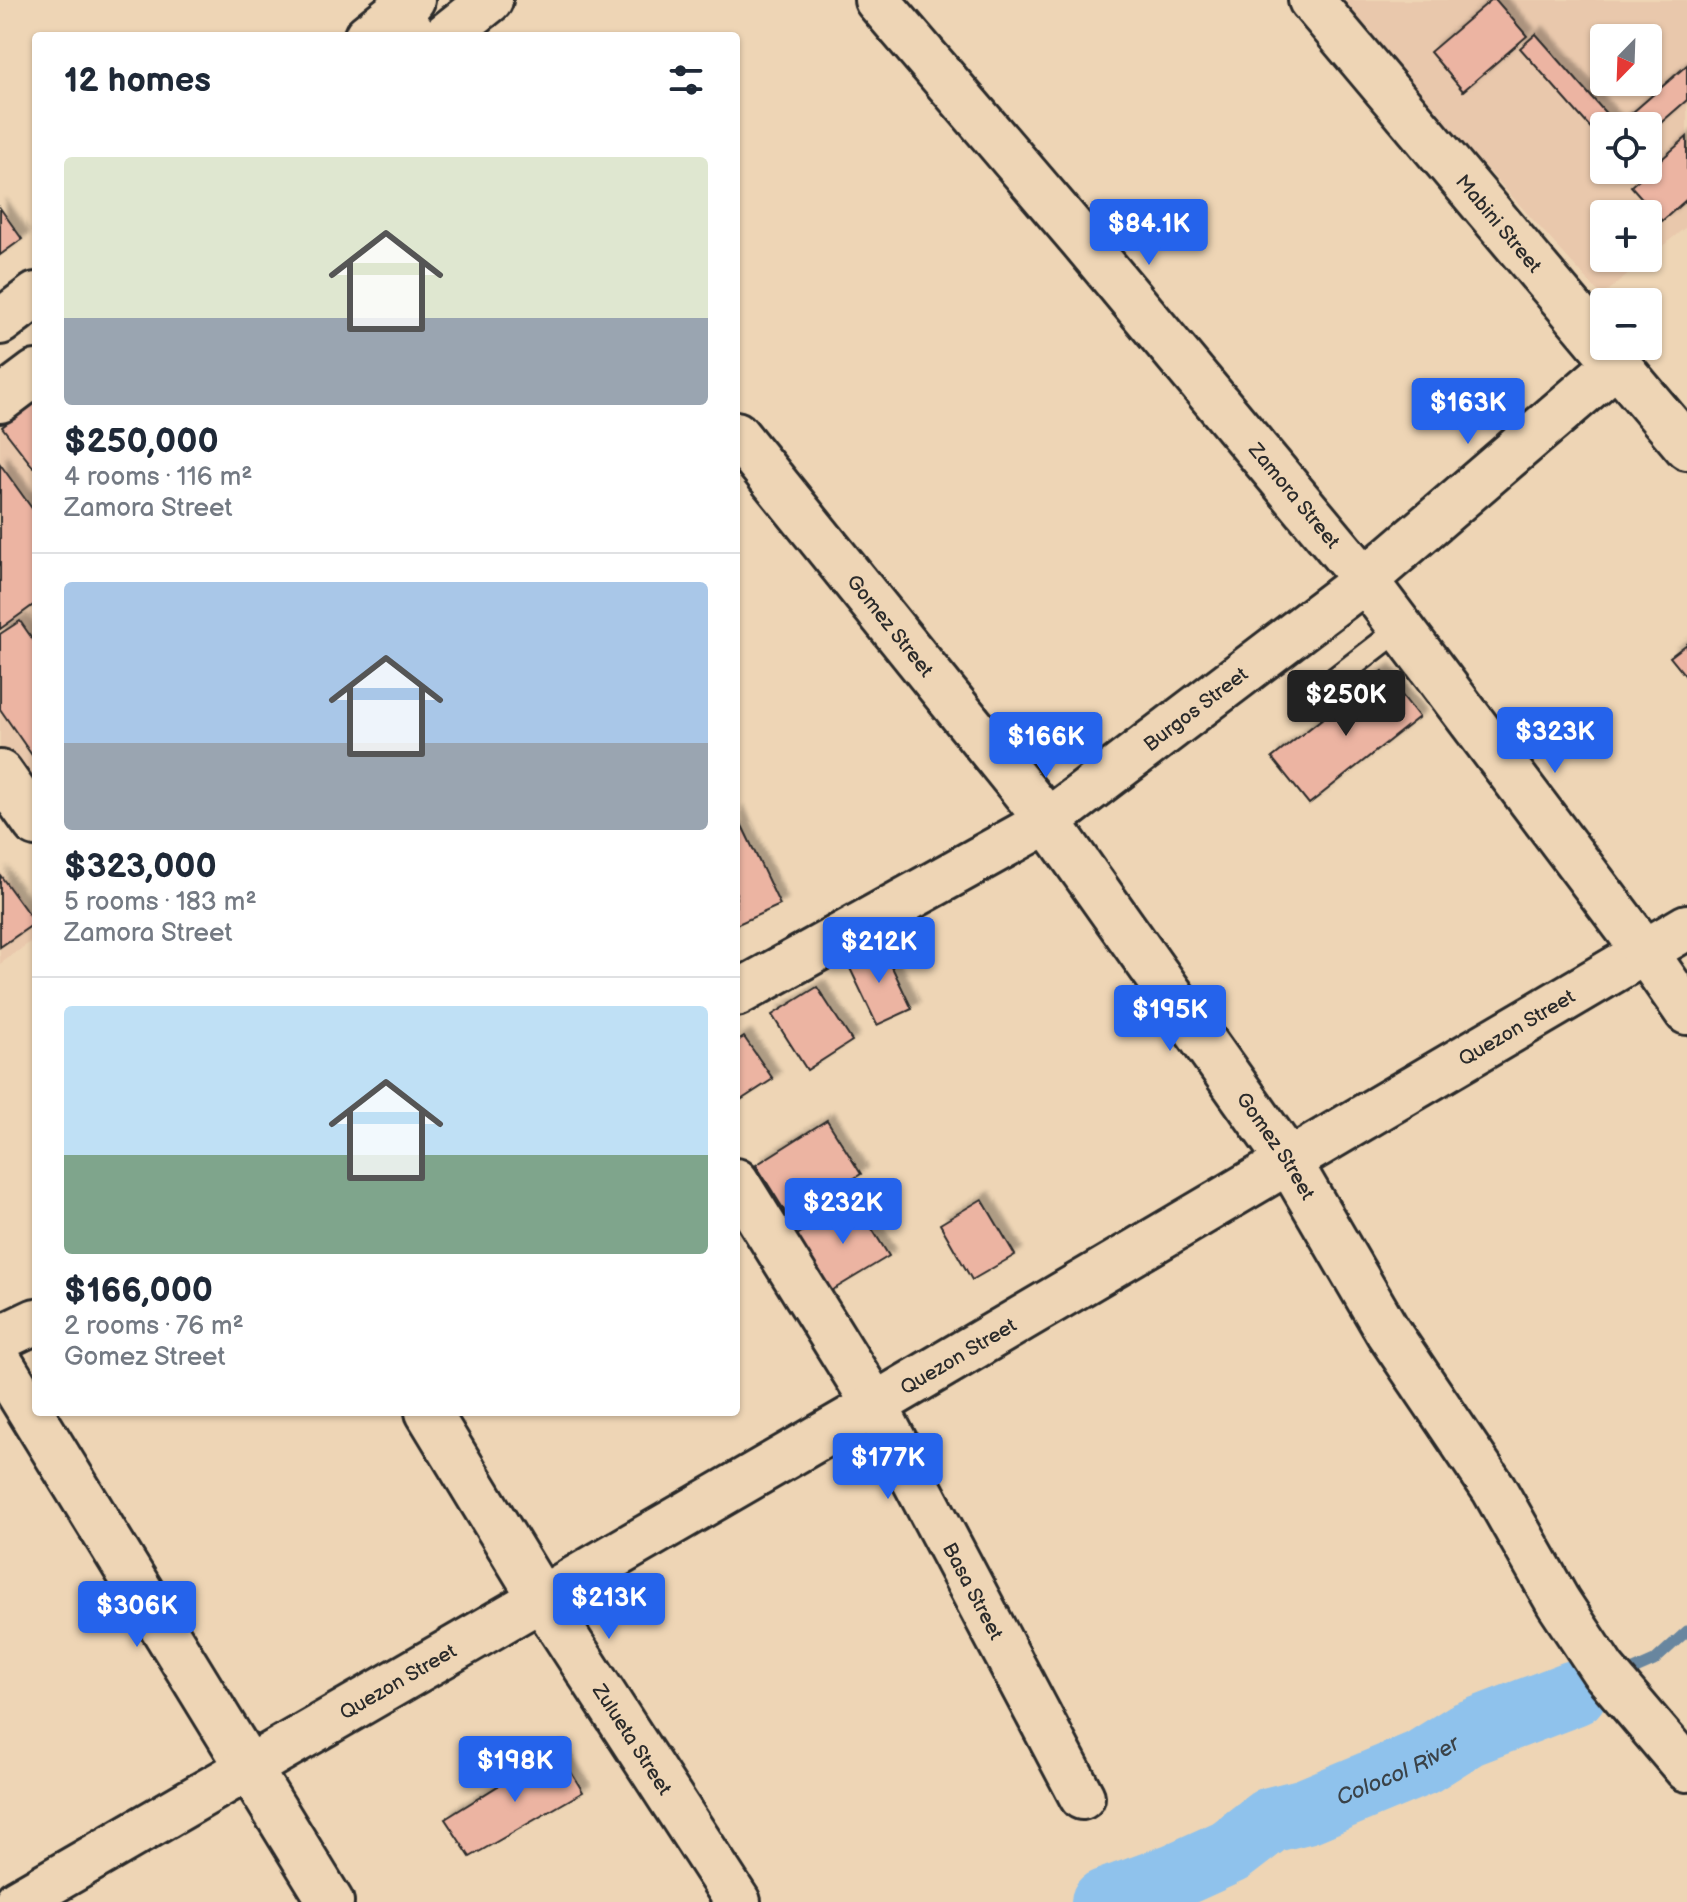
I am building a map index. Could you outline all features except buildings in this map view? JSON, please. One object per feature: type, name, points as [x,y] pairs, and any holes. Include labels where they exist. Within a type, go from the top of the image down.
[{"type":"street","points":[[450,32],[490,0]]},
{"type":"street","name":"Zamora Street","points":[[877,0],[1365,580],[1687,1012]]},
{"type":"street","name":"Mabini Street","points":[[1311,0],[1687,447]]},
{"type":"street","points":[[0,322],[32,298]]},
{"type":"street","name":"Burgos Street","points":[[740,992],[1048,821],[1365,580],[1615,365]]},
{"type":"street","points":[[0,400],[32,376]]},
{"type":"street","name":"Gomez Street","points":[[740,439],[1048,821],[1288,1160],[1388,1332],[1494,1489],[1558,1602],[1615,1684],[1687,1769]]},
{"type":"street","points":[[0,773],[32,818]]},
{"type":"street","name":"Quezon Street","points":[[17,1902],[875,1405],[1687,927]]},
{"type":"street","name":"Basa Street","points":[[740,1187],[875,1405],[1082,1797]]},
{"type":"street","points":[[0,1338],[32,1323]]},
{"type":"street","points":[[0,1362],[32,1414]]},
{"type":"street","points":[[33,1416],[331,1902]]},
{"type":"street","name":"Zulueta Street","points":[[430,1416],[541,1598],[738,1902]]},
{"type":"lane","points":[[1326,686],[1401,628]]},
{"type":"shaded area","points":[[1338,0],[1687,0],[1687,226],[1662,247],[1662,200],[1590,200],[1590,272],[1631,272],[1612,288],[1595,288]]},
{"type":"shaded area","points":[[32,405],[32,799],[0,754],[0,429]]},
{"type":"shaded area","points":[[0,871],[32,915],[32,941],[0,964]]},
{"type":"waterway","name":"Colocol River","points":[[1620,1676],[1654,1661],[1687,1631]]},
{"type":"waterway","name":"Colocol River","points":[[1574,1693],[1600,1684]]},
{"type":"waterway","name":"Colocol River","points":[[1104,1902],[1175,1876],[1230,1851],[1270,1820],[1306,1811],[1421,1763],[1467,1734],[1574,1693]]}]
